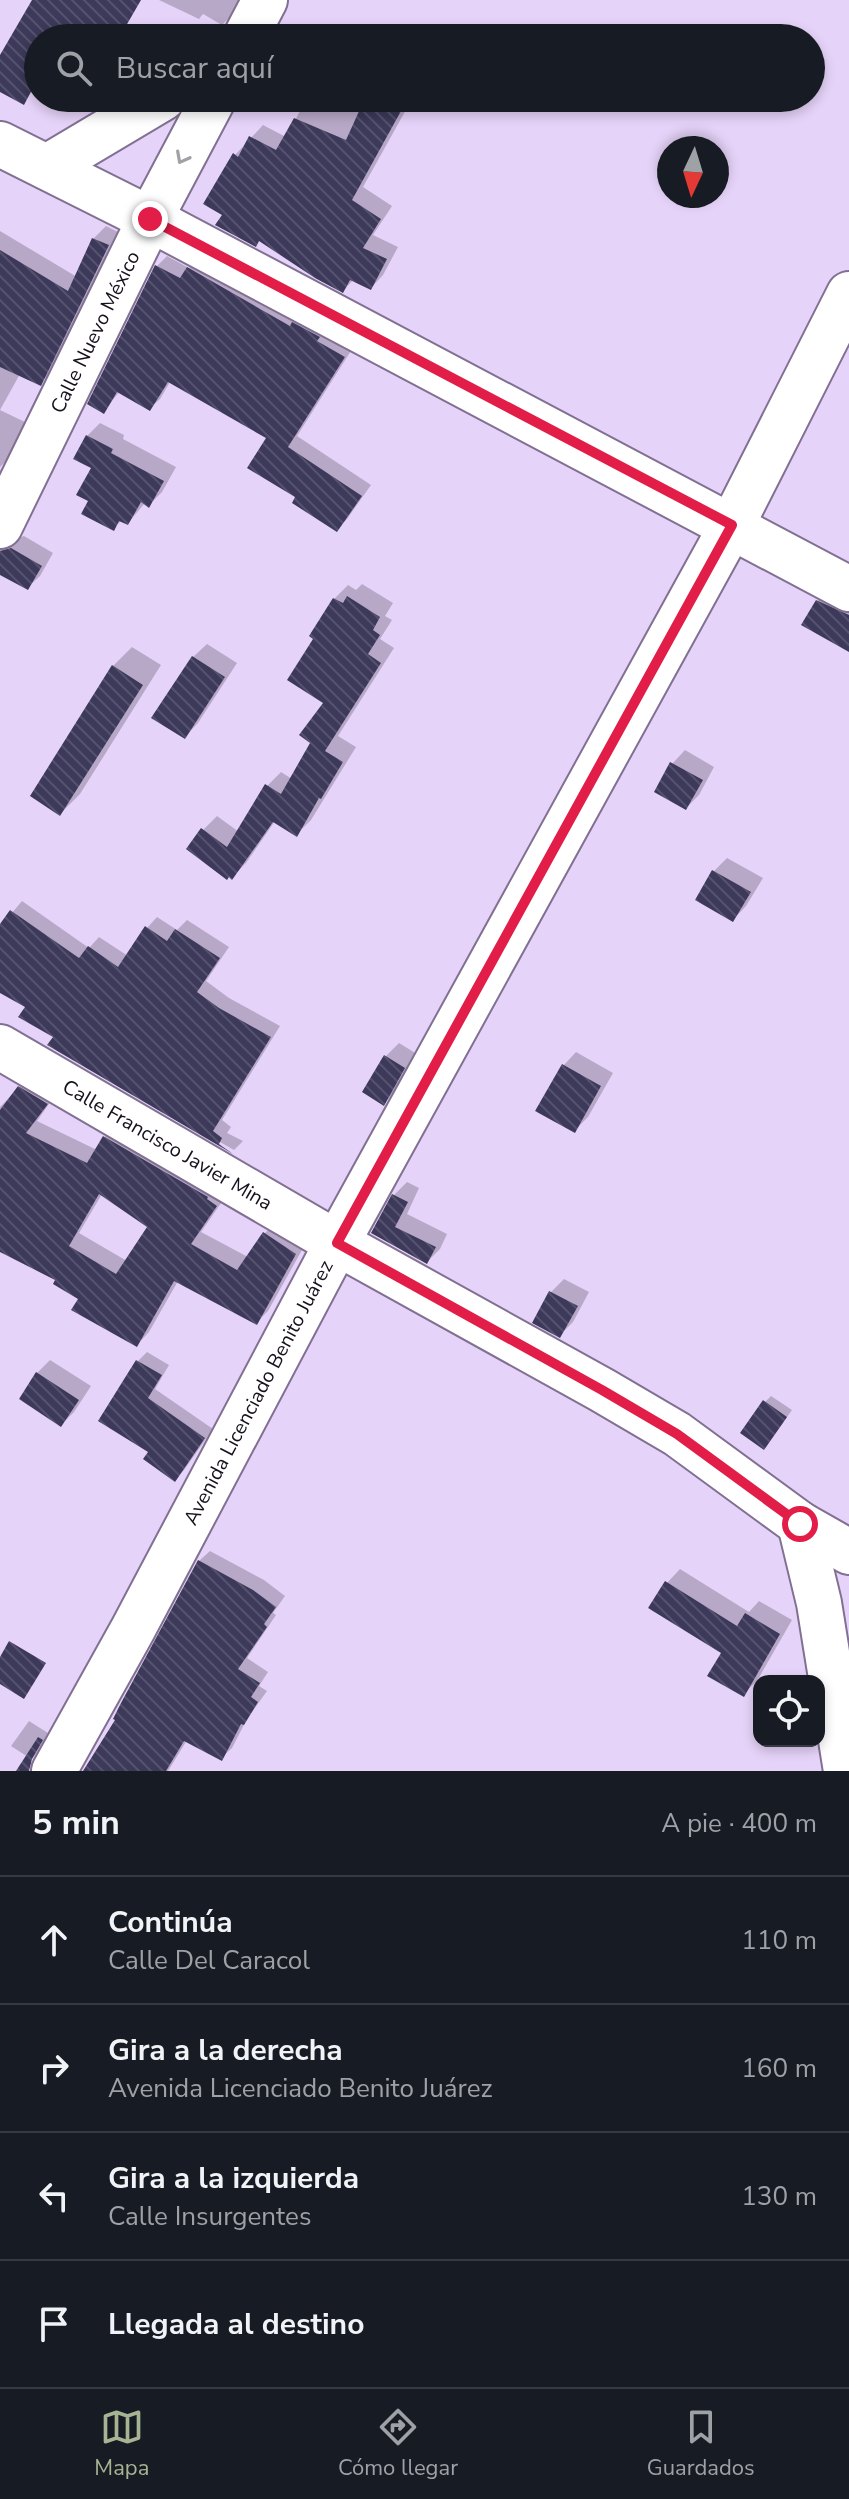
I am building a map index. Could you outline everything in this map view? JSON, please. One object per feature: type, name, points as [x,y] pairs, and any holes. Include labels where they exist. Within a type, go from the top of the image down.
[{"type":"street","points":[[252,24],[265,0]]},
{"type":"street","points":[[47,167],[139,112]]},
{"type":"street","name":"Calle Nuevo México","points":[[0,526],[150,219],[207,112]]},
{"type":"street","points":[[0,144],[150,219],[849,589]]},
{"type":"street","name":"Avenida Licenciado Benito Juárez","points":[[54,1771],[133,1629],[337,1243],[732,525],[849,294]]},
{"type":"street","name":"Calle Francisco Javier Mina","points":[[0,1047],[337,1243],[677,1434],[800,1524],[849,1552]]},
{"type":"street","points":[[800,1524],[819,1603],[846,1771]]},
{"type":"building","points":[[32,0],[141,0],[127,24],[24,24],[24,105],[0,92],[0,55]]},
{"type":"building","points":[[359,112],[400,112],[352,200],[381,219],[363,248],[387,259],[371,290],[350,280],[343,293],[259,241],[256,247],[215,225],[222,215],[203,204],[233,153],[238,157],[249,136],[276,150],[294,118],[346,140]]},
{"type":"building","points":[[92,238],[109,245],[41,386],[0,367],[0,250],[68,291]]},
{"type":"building","points":[[155,265],[180,278],[187,267],[290,326],[292,322],[320,337],[317,341],[345,357],[288,447],[362,496],[337,532],[292,503],[295,497],[247,468],[266,438],[168,382],[150,411],[117,392],[104,414],[87,404]]},
{"type":"building","points":[[86,435],[113,449],[111,453],[164,481],[149,508],[141,502],[128,525],[119,521],[114,531],[81,514],[88,501],[76,495],[91,468],[73,459]]},
{"type":"building","points":[[11,548],[42,566],[28,590],[0,575],[0,551]]},
{"type":"building","points":[[347,596],[380,617],[373,630],[380,635],[368,654],[381,663],[325,751],[343,762],[297,837],[273,822],[232,880],[229,877],[227,880],[186,849],[201,828],[227,847],[265,784],[281,794],[310,743],[299,735],[323,703],[287,680],[313,639],[309,636],[333,598],[343,603]]},
{"type":"building","points":[[816,600],[849,615],[849,652],[801,625]]},
{"type":"building","points":[[192,656],[225,677],[185,739],[151,718]]},
{"type":"building","points":[[112,665],[143,685],[60,816],[30,796]]},
{"type":"building","points":[[670,762],[703,780],[686,810],[654,792]]},
{"type":"building","points":[[712,870],[751,892],[733,922],[695,900]]},
{"type":"building","points":[[10,910],[79,958],[88,946],[118,967],[145,926],[167,941],[175,929],[220,958],[197,992],[271,1037],[213,1131],[222,1138],[219,1144],[233,1154],[47,1045],[53,1037],[18,1017],[25,1007],[0,993],[0,924]]},
{"type":"building","points":[[384,1055],[405,1068],[384,1106],[362,1092]]},
{"type":"building","points":[[562,1064],[601,1086],[575,1133],[535,1111]]},
{"type":"building","points":[[18,1086],[48,1104],[26,1133],[87,1163],[103,1136],[208,1197],[217,1206],[191,1244],[237,1270],[263,1232],[296,1254],[257,1325],[174,1281],[137,1347],[71,1310],[78,1299],[53,1284],[55,1280],[0,1252],[0,1110]],"holes":[[[99,1194],[147,1227],[116,1274],[69,1246]]]},
{"type":"building","points":[[392,1194],[408,1202],[395,1227],[436,1247],[427,1264],[371,1233]]},
{"type":"building","points":[[549,1291],[578,1306],[560,1338],[532,1323]]},
{"type":"building","points":[[136,1360],[162,1375],[148,1398],[205,1438],[175,1482],[143,1459],[148,1452],[98,1421]]},
{"type":"building","points":[[36,1372],[79,1400],[61,1427],[19,1399]]},
{"type":"building","points":[[763,1400],[787,1417],[764,1450],[740,1433]]},
{"type":"building","points":[[198,1560],[253,1590],[276,1607],[264,1624],[267,1627],[238,1669],[260,1683],[251,1697],[258,1702],[244,1725],[241,1724],[222,1761],[184,1741],[166,1771],[83,1771],[115,1720],[121,1703]]},
{"type":"building","points":[[665,1581],[737,1626],[745,1613],[780,1634],[757,1675],[753,1675],[744,1697],[707,1676],[721,1653],[648,1608]]},
{"type":"building","points":[[9,1641],[46,1663],[24,1699],[0,1684],[0,1657]]},
{"type":"building","points":[[38,1737],[43,1740],[29,1771],[16,1771]]},
{"type":"route","points":[[150,219],[732,525],[337,1243],[677,1434],[800,1524]]}]
